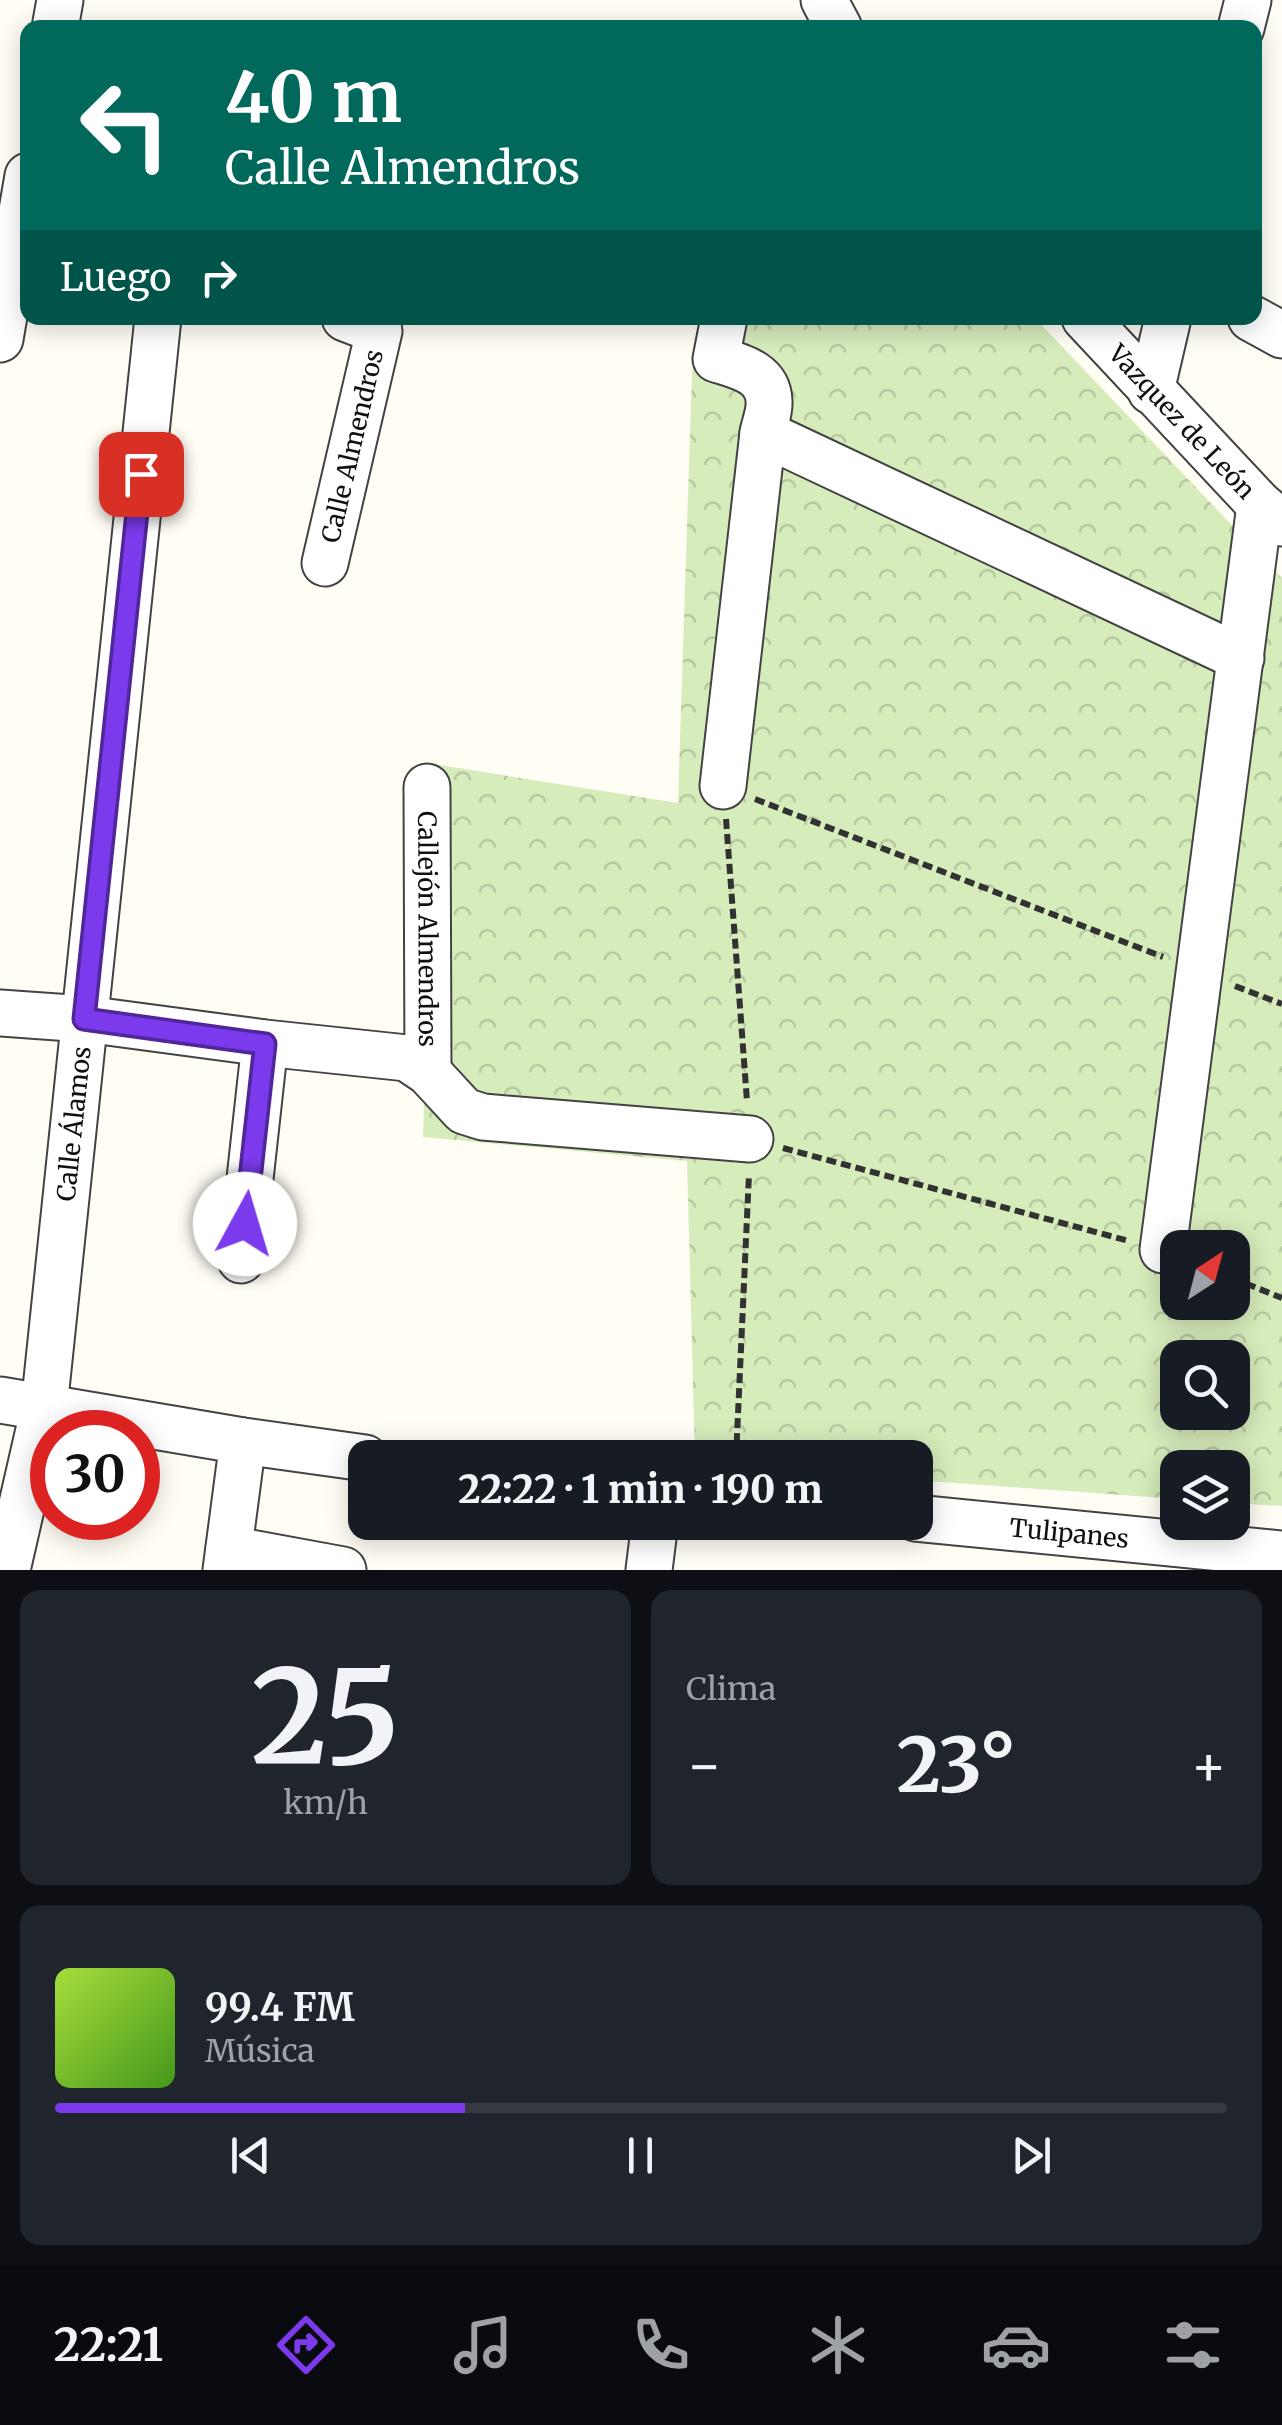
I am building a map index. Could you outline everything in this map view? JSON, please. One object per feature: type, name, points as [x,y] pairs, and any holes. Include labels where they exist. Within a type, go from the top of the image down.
[{"type":"street","points":[[0,338],[20,219]]},
{"type":"street","name":"Calle Álamos","points":[[7,1570],[44,1408],[157,325]]},
{"type":"street","name":"Calle Almendros","points":[[326,563],[362,325]]},
{"type":"street","points":[[723,325],[716,359],[752,372],[767,390],[770,402],[762,433],[723,786]]},
{"type":"street","name":"Vazquez de León","points":[[1090,325],[1271,514]]},
{"type":"street","points":[[1151,391],[1166,325]]},
{"type":"street","points":[[762,433],[1240,658]]},
{"type":"street","points":[[1166,1230],[1240,658],[1271,514]]},
{"type":"street","name":"Callejón Almendros","points":[[427,787],[428,1072]]},
{"type":"street","points":[[0,1013],[84,1019],[265,1044],[406,1058],[428,1072],[464,1111],[484,1117],[750,1139]]},
{"type":"street","points":[[240,1260],[265,1044]]},
{"type":"street","points":[[0,1400],[348,1456]]},
{"type":"street","points":[[243,1441],[228,1559],[343,1570]]},
{"type":"street","name":"Tulipanes","points":[[933,1521],[1165,1556],[1282,1554]]},
{"type":"street","points":[[649,1570],[653,1540]]},
{"type":"path","points":[[737,1440],[750,1139],[723,786],[1282,1004]]},
{"type":"path","points":[[750,1139],[1160,1249]]},
{"type":"path","points":[[1250,1285],[1282,1298]]},
{"type":"green space","points":[[702,325],[1042,325],[1282,578],[1282,1506],[1250,1504],[1250,1450],[1160,1450],[1160,1498],[933,1481],[933,1440],[695,1440],[687,1161],[423,1137],[433,764],[678,803],[692,372]]},
{"type":"route","points":[[141,474],[84,1019],[265,1044],[245,1224]]}]
